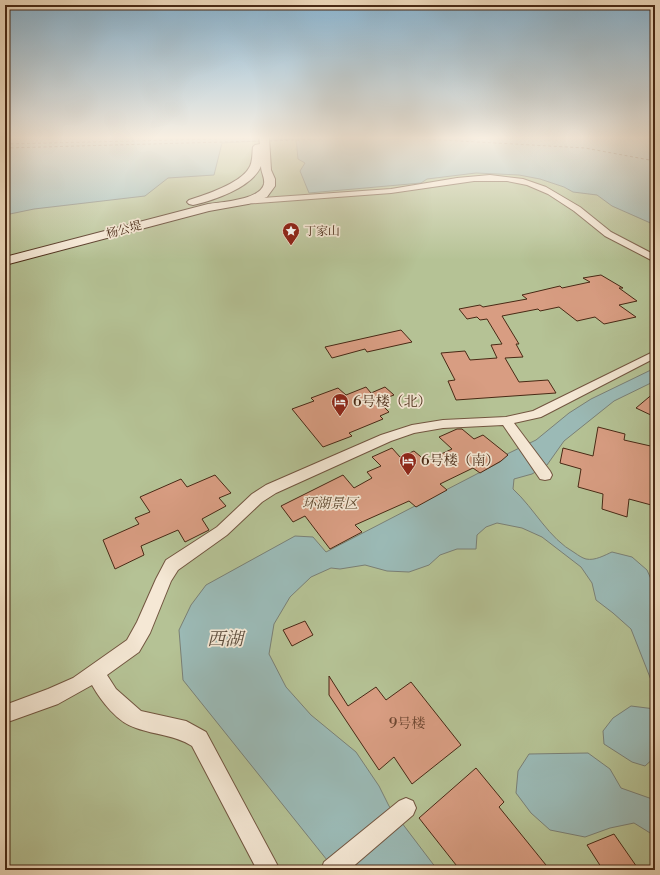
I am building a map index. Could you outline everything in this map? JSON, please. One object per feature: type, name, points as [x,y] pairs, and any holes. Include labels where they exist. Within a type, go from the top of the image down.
[{"type":"main road","name":"杨公堤","points":[[5,250],[202,199],[220,192],[243,178]]},
{"type":"main road","name":"杨公堤","points":[[5,261],[208,208],[244,202],[263,195],[269,186],[269,178]]},
{"type":"main road","points":[[237,182],[259,183],[269,186]]},
{"type":"main road","points":[[220,192],[221,197],[228,200],[244,202]]},
{"type":"street","points":[[244,202],[286,197],[316,197],[383,191],[488,178],[523,181],[536,186],[577,209],[602,231],[655,259]]},
{"type":"street","points":[[269,186],[286,197]]},
{"type":"street","points":[[5,714],[51,697],[79,684],[133,646],[144,627],[164,579],[172,565],[222,532],[257,498],[271,489],[386,438],[412,429],[443,424],[506,421],[537,414],[655,354]]},
{"type":"street","points":[[506,421],[545,475]]},
{"type":"street","points":[[95,674],[109,696],[136,719],[186,731],[199,739],[269,870]]},
{"type":"street","points":[[332,870],[406,808]]},
{"type":"green space","name":"环湖景区","points":[[5,178],[655,178],[655,870],[5,870]]},
{"type":"water","points":[[5,178],[171,178],[168,178],[145,196],[34,209],[5,215]]},
{"type":"water","points":[[303,178],[437,178],[427,179],[421,183],[309,193]]},
{"type":"water","points":[[534,178],[655,178],[655,225],[612,206],[597,195],[573,192],[564,187]]},
{"type":"water","name":"西湖","points":[[655,368],[655,381],[614,401],[564,441],[547,465],[532,474],[514,479],[513,489],[549,531],[565,547],[586,559],[593,559],[612,552],[632,557],[647,570],[655,588],[655,690],[631,629],[596,600],[592,583],[581,567],[542,537],[522,528],[497,523],[486,527],[477,535],[476,549],[457,549],[440,555],[429,565],[409,572],[387,571],[365,565],[340,569],[331,568],[311,577],[290,597],[274,624],[269,654],[286,687],[311,715],[356,752],[379,786],[389,806],[439,870],[335,870],[183,680],[179,630],[191,605],[206,585],[295,536],[313,537],[326,552],[500,462],[507,454],[536,440],[569,413],[591,399]]},
{"type":"water","points":[[631,706],[655,709],[655,757],[645,766],[632,762],[604,744],[603,731],[613,718]]},
{"type":"water","points":[[588,753],[610,769],[621,788],[655,800],[655,836],[634,823],[610,828],[585,837],[550,830],[531,813],[516,793],[518,771],[529,754]]},
{"type":"building","points":[[601,275],[623,288],[619,288],[637,301],[619,305],[636,317],[604,324],[595,317],[577,321],[559,307],[540,311],[538,309],[502,316],[519,344],[516,344],[523,357],[505,358],[519,382],[548,380],[556,393],[456,400],[448,381],[455,380],[441,353],[465,351],[470,360],[497,358],[491,345],[502,344],[487,319],[480,320],[477,317],[467,319],[459,309],[480,305],[483,307],[527,299],[522,295],[560,286],[562,288],[590,282],[583,278]]},
{"type":"building","points":[[401,330],[412,342],[367,352],[365,349],[332,358],[325,347]]},
{"type":"building","name":"6号楼（北）","points":[[366,387],[371,393],[385,387],[394,395],[378,401],[389,412],[380,416],[383,419],[349,433],[352,436],[323,447],[292,409],[314,401],[311,398],[338,388],[346,395]]},
{"type":"building","points":[[655,392],[655,417],[636,408]]},
{"type":"building","points":[[598,427],[625,434],[624,440],[655,447],[655,506],[629,499],[627,517],[602,509],[603,494],[578,487],[581,469],[560,463],[563,448],[593,456]]},
{"type":"building","points":[[457,429],[462,429],[474,439],[483,435],[508,455],[501,461],[480,473],[473,468],[440,484],[447,490],[416,507],[409,501],[355,525],[362,532],[330,549],[305,516],[293,522],[281,506],[343,475],[354,488],[372,478],[367,472],[381,466],[372,457],[392,448],[400,457],[414,451],[426,461],[452,449],[439,437]]},
{"type":"building","points":[[215,475],[231,493],[219,498],[226,506],[202,519],[209,530],[185,542],[178,530],[141,546],[144,555],[115,569],[103,540],[139,524],[135,518],[150,512],[140,497],[181,479],[187,487]]},
{"type":"building","points":[[305,621],[313,635],[292,646],[283,630]]},
{"type":"building","points":[[329,676],[348,706],[376,687],[386,700],[411,682],[461,745],[412,784],[394,757],[379,770],[329,695]]},
{"type":"building","points":[[476,768],[504,802],[499,807],[550,870],[460,870],[419,818]]},
{"type":"building","points":[[614,834],[639,870],[603,870],[587,845]]},
{"type":"place","name":"丁家山","points":[[291,246]]},
{"type":"place","name":"6号楼（北）","points":[[340,417]]},
{"type":"place","name":"6号楼（南）","points":[[408,476]]}]
